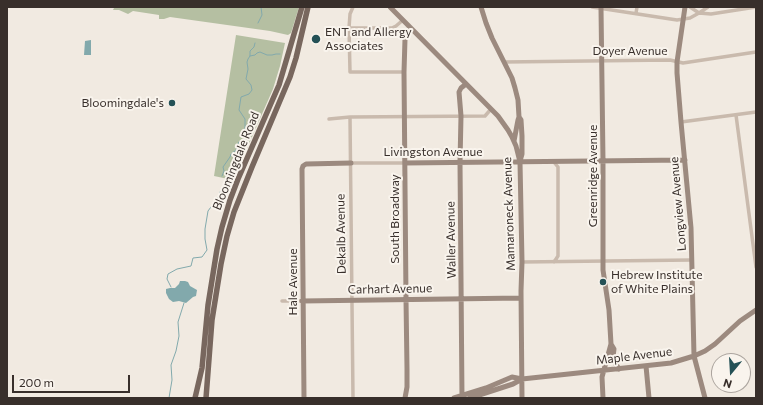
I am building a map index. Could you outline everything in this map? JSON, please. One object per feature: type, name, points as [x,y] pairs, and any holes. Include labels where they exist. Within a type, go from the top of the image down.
[{"type":"main road","name":"Bloomingdale Road","points":[[195,398],[202,368],[208,305],[220,235],[234,189],[279,85],[302,7]]},
{"type":"main road","name":"Bloomingdale Road","points":[[206,398],[212,320],[227,236],[234,212],[290,77],[308,7]]},
{"type":"street","points":[[353,7],[350,14],[349,28],[350,72],[404,72]]},
{"type":"street","name":"Mamaroneck Avenue","points":[[390,7],[491,109],[508,130],[514,141],[520,162],[522,398]]},
{"type":"street","points":[[481,7],[486,23],[512,78],[518,100],[519,116],[514,141]]},
{"type":"street","points":[[592,7],[677,20],[690,18],[708,7]]},
{"type":"street","points":[[636,13],[637,7]]},
{"type":"street","name":"Longview Avenue","points":[[685,7],[677,62],[677,73],[691,228],[694,356],[705,398]]},
{"type":"street","points":[[690,7],[699,13],[711,14],[756,7]]},
{"type":"street","name":"Greenridge Avenue","points":[[601,8],[603,261],[604,282],[610,314],[611,344],[602,380],[603,398]]},
{"type":"street","points":[[349,28],[392,28],[403,20]]},
{"type":"street","name":"South Broadway","points":[[409,398],[407,387],[404,72],[405,37],[411,29]]},
{"type":"street","name":"Doyer Avenue","points":[[504,62],[670,60],[683,63],[756,52]]},
{"type":"street","name":"Waller Avenue","points":[[462,397],[461,116],[459,92],[466,84]]},
{"type":"street","points":[[329,119],[350,117],[485,116],[491,109]]},
{"type":"street","points":[[681,122],[756,112]]},
{"type":"street","points":[[736,115],[756,267]]},
{"type":"street","points":[[519,116],[521,120],[522,136],[522,154],[520,162]]},
{"type":"street","name":"Dekalb Avenue","points":[[350,117],[353,398]]},
{"type":"street","name":"Livingston Avenue","points":[[303,166],[306,164],[405,162],[685,160]]},
{"type":"street","points":[[553,161],[558,167],[558,256],[554,262]]},
{"type":"street","name":"Hale Avenue","points":[[303,166],[301,177],[303,233],[302,301],[304,398]]},
{"type":"street","points":[[522,262],[692,260]]},
{"type":"street","name":"Carhart Avenue","points":[[282,301],[521,298]]},
{"type":"street","name":"Maple Avenue","points":[[454,398],[462,397],[512,378],[522,379],[671,363],[694,356],[711,347],[740,321],[756,310]]},
{"type":"street","name":"Greenridge Avenue","points":[[611,344],[614,349],[613,357],[619,369]]},
{"type":"street","points":[[604,371],[610,364],[613,357]]},
{"type":"street","points":[[646,366],[649,398]]},
{"type":"street","name":"Maple Avenue","points":[[470,398],[513,384],[522,379]]},
{"type":"street","name":"South Broadway","points":[[405,398],[407,387]]},
{"type":"green space","points":[[113,7],[299,7],[291,33],[288,35],[270,31],[170,17],[159,19],[159,15],[133,11],[128,14],[119,10],[113,10]]},
{"type":"green space","points":[[236,35],[285,43],[273,89],[233,180],[214,176]]},
{"type":"water","points":[[91,40],[91,55],[84,55],[85,41]]},
{"type":"water","points":[[180,281],[188,282],[190,286],[197,290],[196,296],[186,303],[179,301],[173,302],[169,299],[166,293],[166,289],[175,288]]},
{"type":"waterway","points":[[258,23],[262,15],[261,7]]},
{"type":"waterway","points":[[222,176],[224,171],[223,167],[231,154],[238,147],[238,143],[245,139],[245,119],[239,110],[241,97],[249,94],[252,90],[251,85],[246,79],[248,69],[247,62],[250,56],[250,51],[254,47],[255,43]]},
{"type":"waterway","points":[[250,56],[260,52],[267,55],[280,54]]},
{"type":"waterway","points":[[171,287],[167,279],[168,274],[177,269],[191,266],[193,258],[202,257],[207,250],[205,229],[208,211],[219,196],[220,192]]},
{"type":"waterway","points":[[169,398],[172,380],[171,365],[176,351],[179,336],[178,322],[184,303]]},
{"type":"place","name":"ENT and Allergy Associates","points":[[316,39]]},
{"type":"place","name":"Bloomingdale's","points":[[172,103]]},
{"type":"place","name":"Hebrew Institute of White Plains","points":[[603,282]]}]
